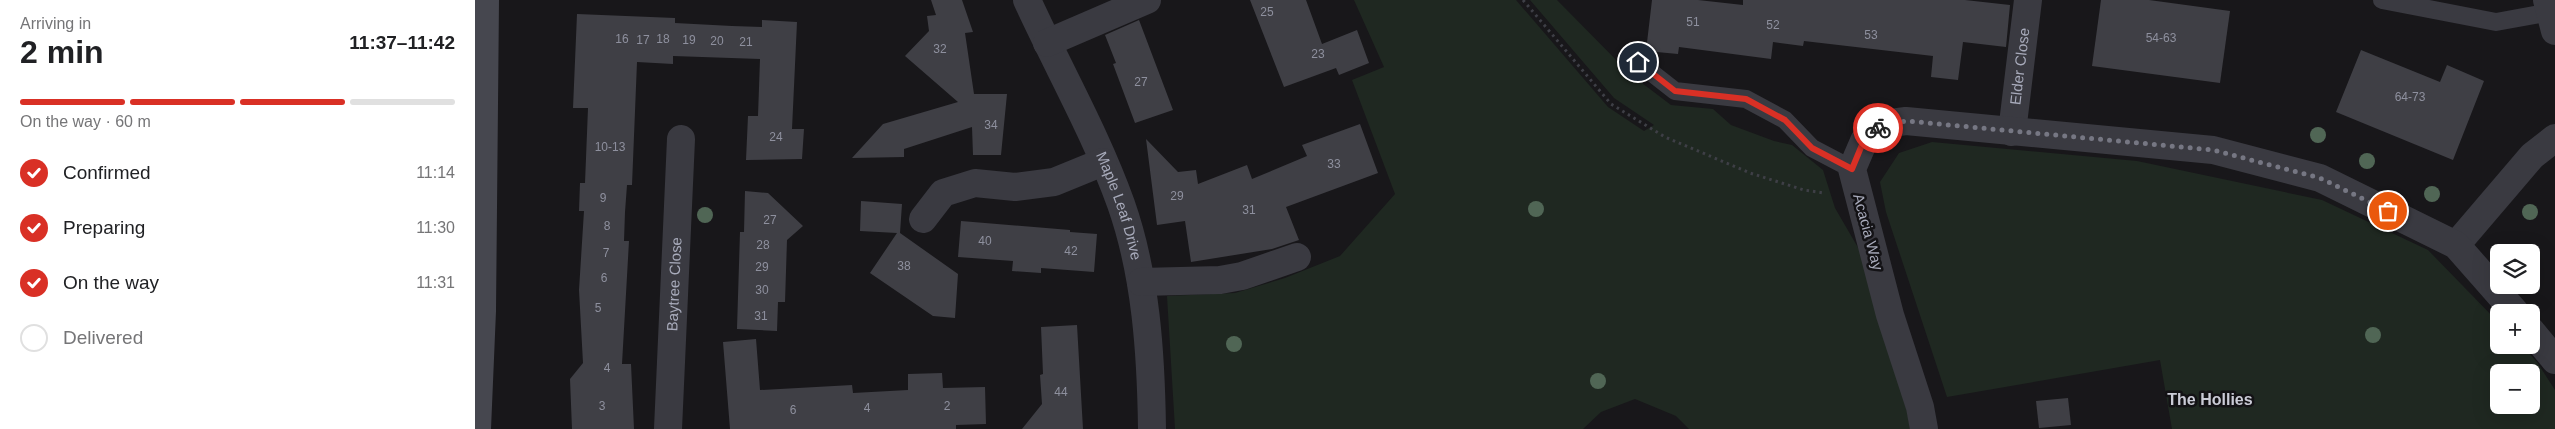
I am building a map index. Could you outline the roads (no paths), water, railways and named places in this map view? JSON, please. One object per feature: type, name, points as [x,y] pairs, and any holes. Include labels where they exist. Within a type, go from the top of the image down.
[{"type":"main road","points":[[477,429],[485,0]]},
{"type":"street","name":"Maple Leaf Drive","points":[[1027,0],[1103,162],[1121,204],[1135,250],[1141,282],[1152,391],[1152,429]]},
{"type":"street","points":[[1047,43],[1147,0]]},
{"type":"street","name":"Elder Close","points":[[2012,132],[2028,0]]},
{"type":"street","points":[[1852,169],[1864,140],[1883,124],[1907,121],[2213,150],[2320,178],[2456,244],[2508,304]]},
{"type":"street","points":[[2456,244],[2532,156],[2555,138]]},
{"type":"street","name":"Baytree Close","points":[[668,429],[681,139]]},
{"type":"street","points":[[923,219],[943,193],[975,183],[1015,188],[1054,182],[1103,162]]},
{"type":"street","name":"Acacia Way","points":[[1852,169],[1890,315],[1920,407],[1924,429]]},
{"type":"street","points":[[1141,282],[1219,280],[1241,276],[1297,257]]},
{"type":"street","points":[[2540,342],[2555,360]]},
{"type":"lane","points":[[2382,0],[2496,22],[2551,14]]},
{"type":"lane","points":[[1638,62],[1675,91],[1746,99],[1785,120],[1812,148],[1852,169]]},
{"type":"district","name":"The Hollies","points":[[2210,399]]}]
